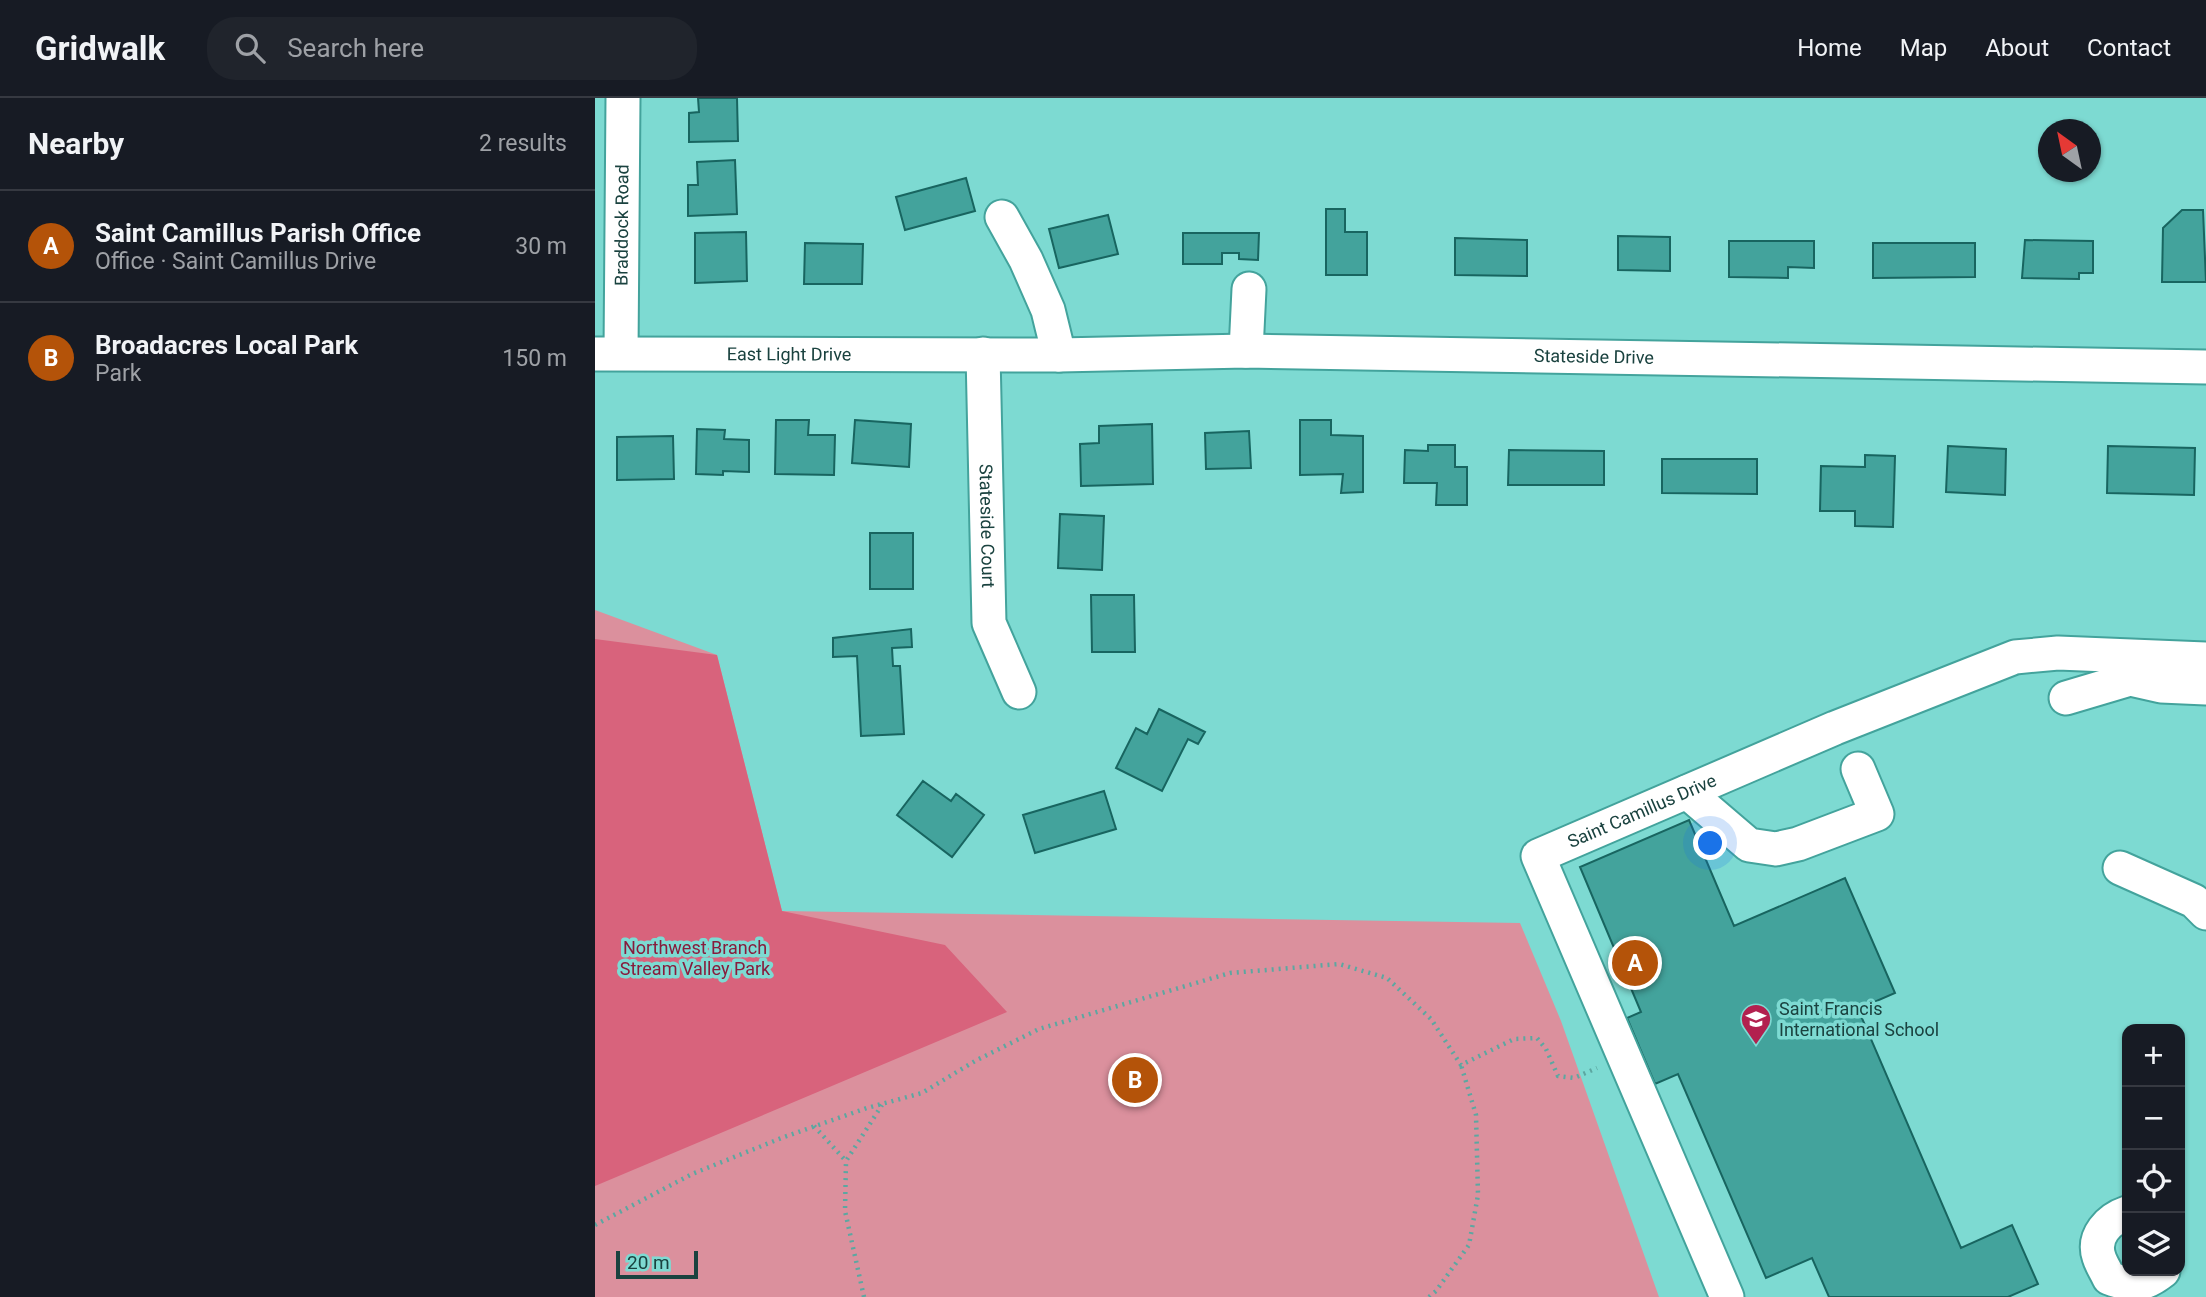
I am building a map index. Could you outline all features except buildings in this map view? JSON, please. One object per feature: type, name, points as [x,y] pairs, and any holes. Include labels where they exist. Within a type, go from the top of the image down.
[{"type":"street","name":"Braddock Road","points":[[608,353],[623,98]]},
{"type":"street","points":[[1002,217],[1048,310],[1059,355]]},
{"type":"street","points":[[1246,351],[1249,289]]},
{"type":"street","name":"Stateside Drive","points":[[983,354],[1246,351],[2206,367]]},
{"type":"street","name":"East Light Drive","points":[[608,353],[983,354]]},
{"type":"street","name":"Stateside Court","points":[[983,354],[989,622],[1019,692]]},
{"type":"street","name":"Saint Camillus Drive","points":[[1727,1297],[1538,856],[1835,727],[2015,657],[2058,653],[2206,659]]},
{"type":"street","points":[[2066,698],[2130,679],[2173,658]]},
{"type":"street","points":[[2130,679],[2161,686],[2206,688]]},
{"type":"street","points":[[1687,792],[1749,845],[1776,849],[1798,844],[1877,814],[1858,769]]},
{"type":"street","points":[[2120,868],[2194,901],[2206,913]]},
{"type":"street","points":[[2122,1215],[2113,1218],[2100,1234],[2098,1255],[2102,1287],[2146,1283],[2156,1276]]},
{"type":"path","points":[[595,1225],[692,1174],[814,1126],[922,1093],[975,1061],[1039,1029],[1230,973],[1339,964],[1387,978],[1431,1019],[1461,1065],[1476,1115],[1478,1195],[1469,1245],[1429,1297]]},
{"type":"path","points":[[1461,1065],[1514,1039],[1537,1038],[1546,1049],[1558,1076],[1574,1078],[1607,1063]]},
{"type":"path","points":[[864,1297],[845,1211],[846,1161],[883,1104]]},
{"type":"path","points":[[814,1126],[846,1161]]},
{"type":"green space","points":[[595,610],[717,655],[782,911],[1520,923],[1561,1021],[1659,1297],[595,1297]]},
{"type":"green space","name":"Northwest Branch Stream Valley Park","points":[[595,639],[717,655],[782,911],[945,945],[1007,1012],[595,1186]]},
{"type":"place","name":"Saint Camillus Parish Office","points":[[1635,963]]},
{"type":"place","name":"Saint Francis International School","points":[[1756,1046]]},
{"type":"place","name":"Broadacres Local Park","points":[[1135,1080]]}]
